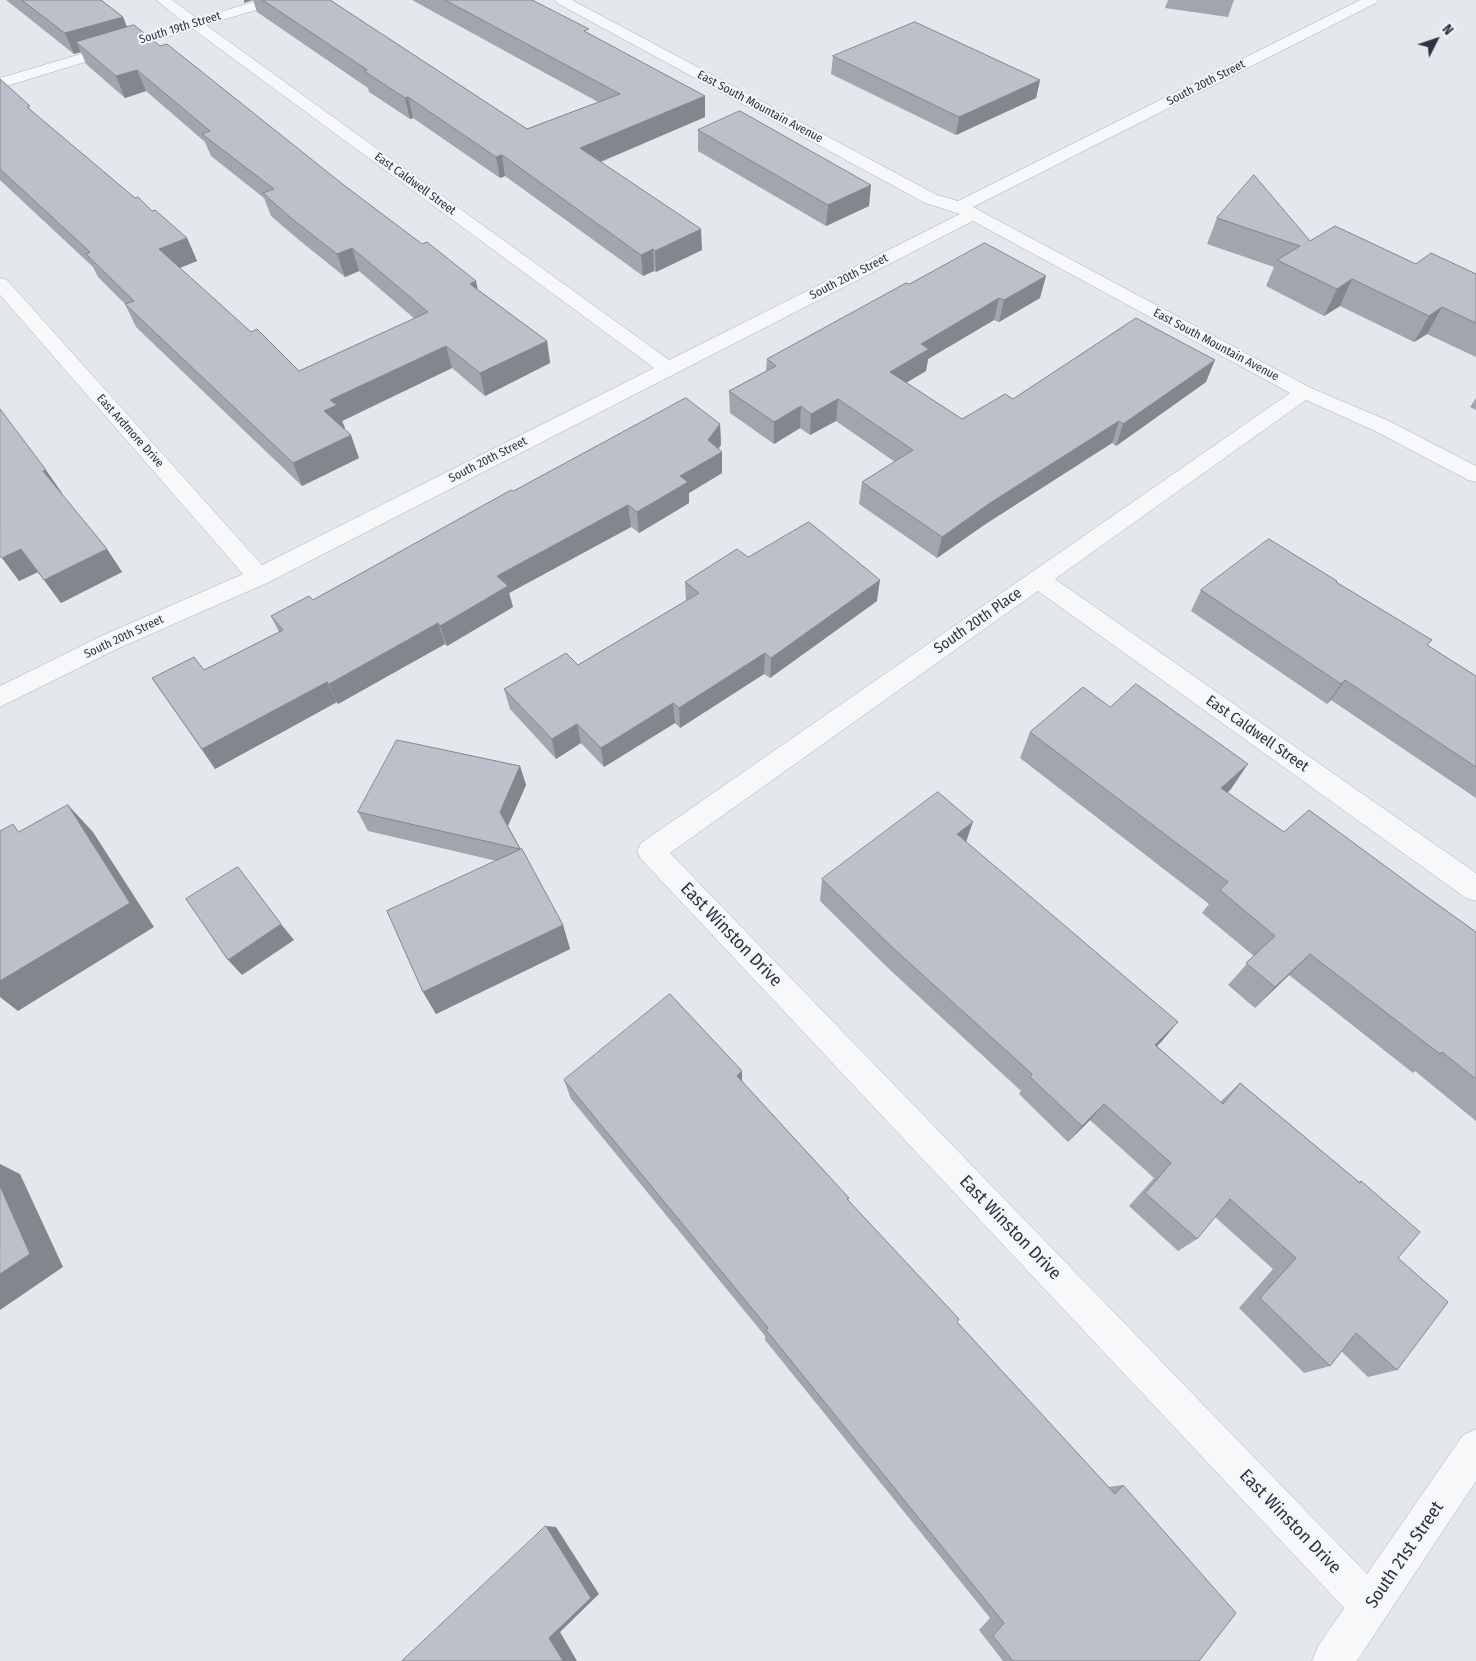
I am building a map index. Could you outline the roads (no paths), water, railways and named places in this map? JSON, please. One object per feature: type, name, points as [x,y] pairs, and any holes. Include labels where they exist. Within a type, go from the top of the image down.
[{"type":"street","name":"East Caldwell Street","points":[[163,0],[668,368]]},
{"type":"street","name":"South 19th Street","points":[[0,83],[274,0]]},
{"type":"street","name":"East South Mountain Avenue","points":[[562,0],[931,199],[966,211],[1304,392],[1382,426],[1476,475]]},
{"type":"street","name":"South 20th Street","points":[[0,697],[108,643],[259,577],[668,368],[1371,0]]},
{"type":"street","points":[[948,187],[966,211]]},
{"type":"street","name":"East Ardmore Drive","points":[[0,284],[259,577]]},
{"type":"street","name":"South 20th Place","points":[[651,851],[1304,392]]},
{"type":"street","name":"East Caldwell Street","points":[[1038,579],[1476,889]]},
{"type":"street","name":"East Winston Drive","points":[[651,851],[1370,1606]]},
{"type":"street","name":"South 21st Street","points":[[1333,1661],[1476,1448]]}]
